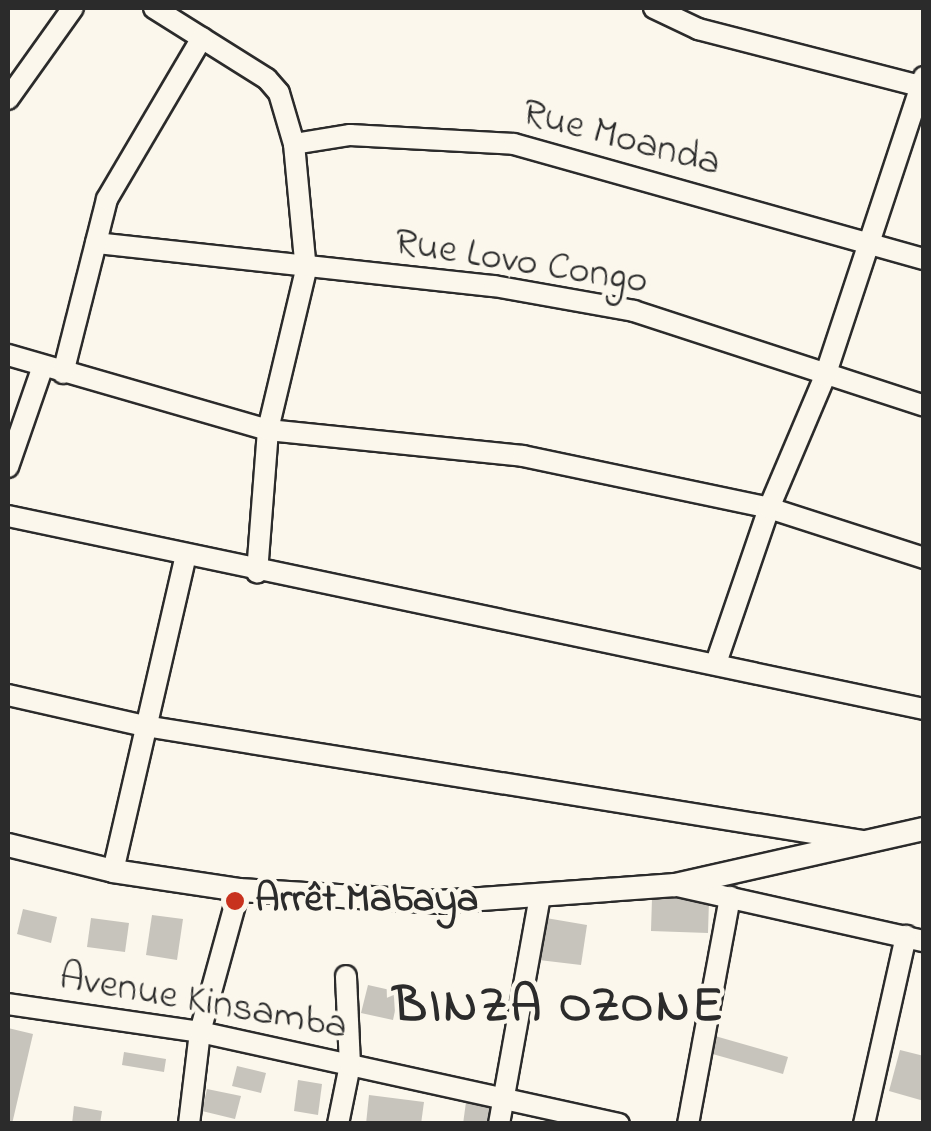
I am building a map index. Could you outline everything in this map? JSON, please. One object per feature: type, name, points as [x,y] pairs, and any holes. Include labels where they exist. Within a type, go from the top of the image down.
[{"type":"street","points":[[8,98],[72,8]]},
{"type":"street","points":[[154,8],[268,79],[279,93],[294,144],[306,270],[268,430],[256,572]]},
{"type":"street","points":[[654,8],[698,28],[922,83],[824,376],[769,508],[716,663]]},
{"type":"street","points":[[8,467],[53,370],[115,180],[202,38]]},
{"type":"street","name":"Rue Moanda","points":[[294,144],[434,136],[514,144],[924,259]]},
{"type":"street","name":"Rue Lovo Congo","points":[[96,243],[306,270],[494,286],[634,311],[924,406]]},
{"type":"street","points":[[8,355],[268,430],[524,456],[769,508],[924,558]]},
{"type":"street","points":[[8,516],[256,572],[716,663],[924,710]]},
{"type":"street","points":[[113,872],[186,555]]},
{"type":"street","points":[[8,695],[144,726],[869,842]]},
{"type":"street","points":[[8,844],[113,872],[239,890],[439,902],[674,886],[924,828]]},
{"type":"street","points":[[674,886],[915,939],[864,1124]]},
{"type":"street","points":[[189,1124],[200,1032],[239,890]]},
{"type":"street","points":[[499,1124],[540,896]]},
{"type":"street","points":[[688,1124],[730,897]]},
{"type":"street","points":[[338,1124],[350,1065],[346,976]]},
{"type":"street","name":"Avenue Kinsamba","points":[[8,1004],[200,1032],[620,1124]]},
{"type":"building","points":[[652,898],[709,900],[708,933],[651,931]]},
{"type":"building","points":[[23,909],[57,917],[51,943],[17,934]]},
{"type":"building","points":[[152,915],[183,919],[177,960],[146,955]]},
{"type":"building","points":[[91,918],[129,923],[125,952],[87,947]]},
{"type":"building","points":[[546,918],[587,925],[581,965],[539,960]]},
{"type":"building","points":[[368,985],[399,992],[393,1020],[361,1013]]},
{"type":"building","points":[[8,1028],[33,1034],[12,1124],[8,1124]]},
{"type":"building","points":[[715,1036],[788,1057],[783,1074],[709,1053]]},
{"type":"building","points":[[900,1050],[924,1056],[924,1101],[889,1091]]},
{"type":"building","points":[[124,1052],[166,1059],[164,1072],[122,1065]]},
{"type":"building","points":[[237,1066],[266,1073],[261,1093],[232,1086]]},
{"type":"building","points":[[298,1080],[322,1084],[318,1115],[294,1111]]},
{"type":"building","points":[[207,1089],[241,1096],[235,1119],[202,1111]]},
{"type":"building","points":[[369,1095],[424,1102],[421,1124],[366,1124]]},
{"type":"building","points":[[466,1102],[493,1106],[490,1124],[463,1124]]},
{"type":"building","points":[[74,1106],[102,1111],[100,1124],[72,1124]]},
{"type":"place","name":"Arrêt Mabaya","points":[[235,901]]},
{"type":"district","name":"BINZA OZONE","points":[[559,1008]]}]
